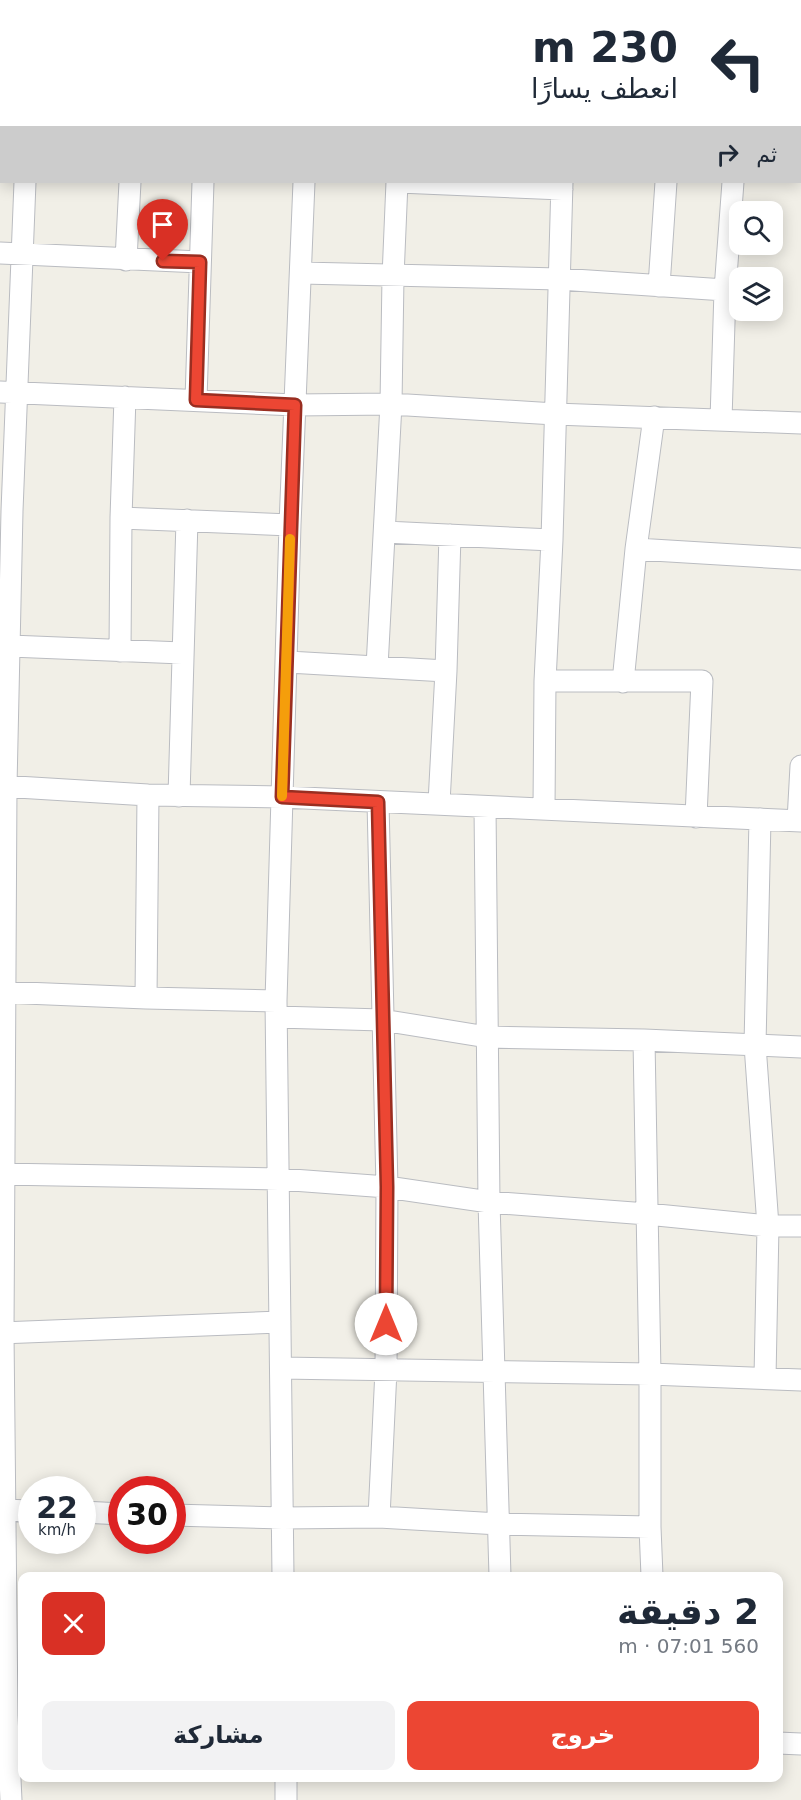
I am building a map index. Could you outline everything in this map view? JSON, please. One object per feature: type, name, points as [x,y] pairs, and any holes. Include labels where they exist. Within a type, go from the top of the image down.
[{"type":"street","points":[[11,1800],[3,1510],[3,786],[10,646],[6,511],[8,392],[22,254],[25,183]]},
{"type":"street","points":[[126,260],[130,183]]},
{"type":"street","points":[[196,400],[203,183]]},
{"type":"street","points":[[283,1572],[277,1009],[290,525],[304,183]]},
{"type":"street","points":[[377,667],[391,404],[393,277],[398,183]]},
{"type":"street","points":[[483,183],[562,185],[552,540],[545,681],[544,809]]},
{"type":"street","points":[[659,286],[666,183]]},
{"type":"street","points":[[721,420],[725,290],[733,183]]},
{"type":"street","points":[[0,253],[200,262]]},
{"type":"street","points":[[301,273],[393,277],[559,279],[725,290]]},
{"type":"street","points":[[8,392],[295,405],[391,404],[555,414],[801,423]]},
{"type":"street","points":[[120,651],[125,397]]},
{"type":"street","points":[[623,682],[636,549],[654,417]]},
{"type":"street","points":[[121,518],[290,525]]},
{"type":"street","points":[[179,796],[187,520]]},
{"type":"street","points":[[385,532],[552,540]]},
{"type":"street","points":[[439,803],[450,535]]},
{"type":"street","points":[[636,549],[801,559]]},
{"type":"street","points":[[10,646],[182,653]]},
{"type":"street","points":[[288,662],[446,671]]},
{"type":"street","points":[[545,681],[702,681],[696,817]]},
{"type":"street","points":[[3,786],[148,795],[439,803],[800,821],[801,766]]},
{"type":"street","points":[[146,998],[148,795]]},
{"type":"street","points":[[378,802],[387,1187],[386,1370],[379,1517]]},
{"type":"street","points":[[485,807],[489,1202],[500,1572]]},
{"type":"street","points":[[760,819],[754,1045],[768,1226],[765,1378]]},
{"type":"street","points":[[2,992],[146,998],[277,1009],[382,1020],[486,1037],[644,1040],[801,1047]]},
{"type":"street","points":[[644,1040],[652,1572]]},
{"type":"street","points":[[2,1174],[279,1179],[387,1187],[489,1202],[768,1226],[801,1226]]},
{"type":"street","points":[[2,1333],[280,1322]]},
{"type":"street","points":[[281,1368],[650,1374],[801,1380]]},
{"type":"street","points":[[3,1510],[18,1511]]},
{"type":"street","points":[[186,1515],[283,1518],[379,1517],[498,1524],[650,1527]]},
{"type":"street","points":[[783,1743],[801,1744]]},
{"type":"street","points":[[286,1782],[286,1800]]},
{"type":"slow traffic","points":[[282,796],[288,662],[290,539]]},
{"type":"route","points":[[163,261],[200,262],[196,400],[295,405],[282,797],[378,802],[387,1187],[386,1324]]}]
